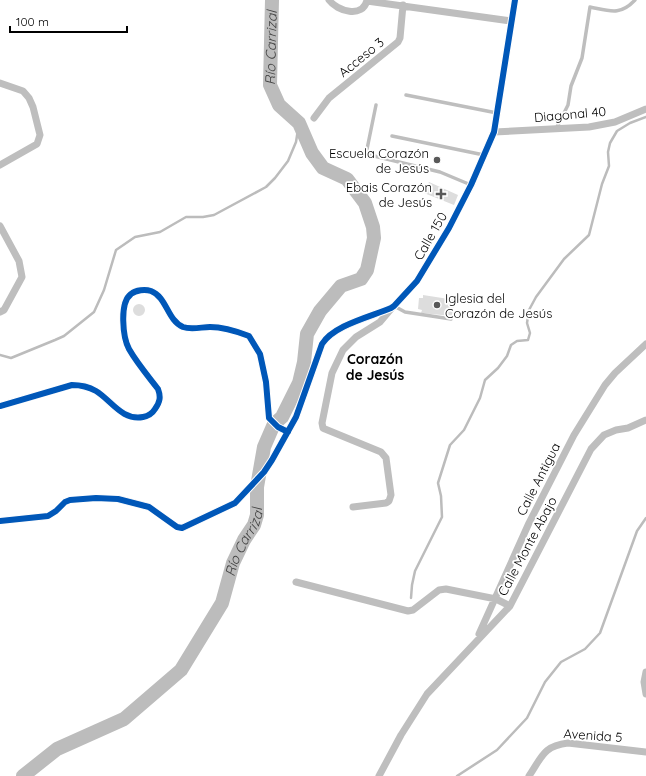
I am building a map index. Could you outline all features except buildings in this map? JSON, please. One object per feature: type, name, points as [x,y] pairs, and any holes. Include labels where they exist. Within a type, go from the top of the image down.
[{"type":"street","points":[[329,0],[337,8],[347,11],[363,8],[367,0],[512,21]]},
{"type":"street","name":"Calle 150","points":[[0,521],[48,516],[56,511],[65,502],[70,500],[96,498],[118,499],[149,507],[177,527],[182,528],[235,503],[264,472],[288,432],[296,417],[322,344],[326,339],[341,328],[392,307],[417,281],[449,228],[471,185],[494,132],[515,0]]},
{"type":"street","name":"Acceso 3","points":[[314,118],[329,98],[398,42],[400,38],[403,5]]},
{"type":"street","points":[[0,83],[23,91],[29,98],[40,134],[37,144],[0,165]]},
{"type":"street","name":"Diagonal 40","points":[[494,132],[588,127],[615,122],[646,109]]},
{"type":"street","points":[[0,226],[19,261],[22,277],[4,310],[0,312]]},
{"type":"street","points":[[0,406],[72,385],[78,385],[96,391],[123,413],[131,417],[146,417],[153,413],[158,405],[160,398],[159,393],[128,348],[123,318],[124,306],[127,297],[133,292],[142,290],[157,294],[178,324],[184,328],[222,328],[249,336],[260,354],[266,382],[270,418],[274,424],[288,432]]},
{"type":"street","points":[[353,507],[386,504],[390,500],[391,495],[386,458],[381,452],[323,428],[322,423],[332,374],[343,350],[356,337],[380,322],[392,307]]},
{"type":"street","name":"Calle Antigua","points":[[476,641],[529,523],[574,435],[605,385],[615,373],[646,344]]},
{"type":"street","name":"Calle Monte Abajo","points":[[379,776],[401,735],[427,694],[510,606],[591,449],[604,435],[616,430],[628,428],[646,420]]},
{"type":"street","points":[[296,582],[408,611],[413,610],[439,590],[446,589],[496,599],[510,606]]},
{"type":"street","points":[[646,672],[644,682],[646,694]]},
{"type":"street","name":"Avenida 5","points":[[529,776],[540,757],[556,745],[568,743],[645,750]]},
{"type":"lane","points":[[556,129],[568,105],[571,86],[582,58],[590,7],[615,11],[627,8],[635,0]]},
{"type":"lane","points":[[406,95],[497,114]]},
{"type":"lane","points":[[376,105],[366,154],[440,172],[471,185]]},
{"type":"lane","points":[[392,136],[484,155]]},
{"type":"lane","points":[[392,307],[405,312],[451,319]]},
{"type":"waterway","name":"Río Carrizal","points":[[23,776],[57,749],[124,719],[181,670],[222,603],[233,563],[244,540],[254,525],[257,515],[257,487],[264,447],[274,424],[282,417],[299,383],[304,362],[307,334],[320,311],[341,286],[361,279],[367,270],[374,238],[373,227],[365,203],[347,179],[323,168],[312,153],[299,123],[279,105],[270,85],[272,0]]},
{"type":"waterway","points":[[411,598],[415,571],[442,517],[441,496],[438,483],[450,445],[464,430],[480,398],[485,380],[498,368],[507,356],[511,345],[517,341],[528,340],[530,333],[527,323],[529,310],[536,297],[564,259],[589,235],[602,184],[609,166],[608,152],[610,143],[617,131],[630,123],[646,117]]},
{"type":"waterway","points":[[0,355],[11,358],[64,336],[94,312],[104,290],[116,250],[135,237],[160,232],[186,217],[203,217],[214,215],[266,187],[288,161],[296,142],[299,123]]},
{"type":"waterway","points":[[457,776],[497,750],[527,718],[545,682],[561,662],[585,649],[600,633],[637,531],[646,518]]},
{"type":"cycle path","points":[[0,521],[48,516],[56,511],[65,502],[70,500],[96,498],[118,499],[149,507],[177,527],[182,528],[235,503],[264,472],[296,417],[322,344],[335,332],[353,322],[394,306],[417,281],[449,228],[471,185],[494,132],[515,0]]},
{"type":"cycle path","points":[[0,406],[75,385],[87,387],[96,391],[117,409],[129,416],[143,417],[154,411],[160,397],[158,389],[129,349],[125,337],[123,321],[127,298],[135,292],[146,290],[156,294],[178,324],[183,327],[220,328],[249,336],[260,354],[266,382],[269,418],[278,427],[288,432]]},
{"type":"place","name":"Escuela Corazón de Jesús","points":[[437,160]]},
{"type":"place","name":"Ebais Corazón de Jesús","points":[[441,194]]},
{"type":"place","name":"Iglesia del Corazón de Jesús","points":[[437,305]]},
{"type":"district","name":"Corazón de Jesús","points":[[375,368]]}]
